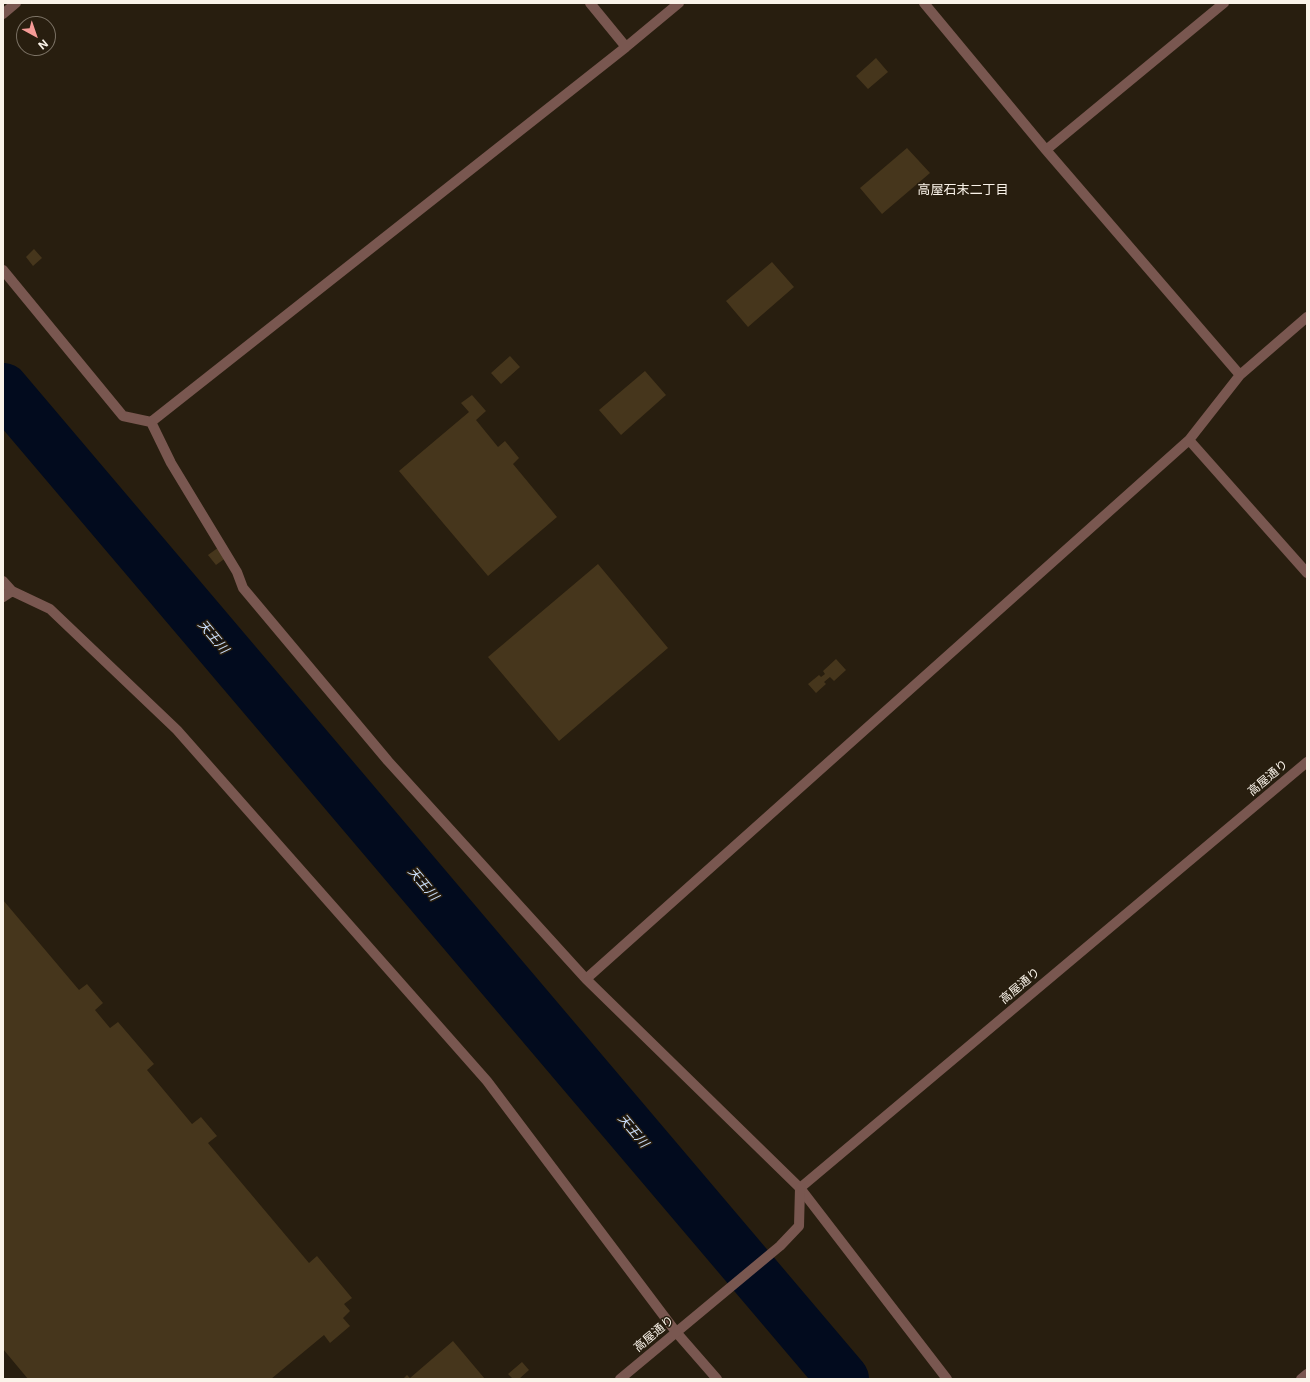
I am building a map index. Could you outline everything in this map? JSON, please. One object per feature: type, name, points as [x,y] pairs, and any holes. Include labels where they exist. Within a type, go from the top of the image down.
[{"type":"street","points":[[3,14],[16,3]]},
{"type":"street","points":[[590,3],[626,47]]},
{"type":"street","points":[[151,422],[626,47],[679,3]]},
{"type":"street","points":[[924,3],[1046,150],[1240,374]]},
{"type":"street","points":[[1046,150],[1224,3]]},
{"type":"street","points":[[3,270],[123,416],[151,422]]},
{"type":"street","points":[[586,979],[1189,440],[1240,374],[1307,317]]},
{"type":"street","points":[[151,422],[171,463],[237,572],[243,588],[388,761],[586,979],[800,1188],[947,1379]]},
{"type":"street","points":[[1189,440],[1307,573]]},
{"type":"street","points":[[3,581],[12,591],[50,609],[177,730],[487,1081],[676,1332],[717,1379]]},
{"type":"street","points":[[3,597],[12,591]]},
{"type":"street","name":"高屋通り","points":[[620,1379],[780,1246],[799,1226],[800,1188],[1307,762]]},
{"type":"street","points":[[1301,1379],[1307,1374]]},
{"type":"building","points":[[876,58],[888,72],[868,89],[856,76]]},
{"type":"building","points":[[907,148],[930,173],[882,214],[860,188]]},
{"type":"building","points":[[34,249],[42,258],[33,266],[26,257]]},
{"type":"building","points":[[772,262],[794,287],[748,327],[726,301]]},
{"type":"building","points":[[510,356],[520,367],[501,384],[491,373]]},
{"type":"building","points":[[645,371],[666,395],[621,435],[599,410]]},
{"type":"building","points":[[472,395],[486,411],[476,420],[498,447],[505,441],[519,458],[513,464],[557,517],[488,576],[399,471],[469,412],[461,403]]},
{"type":"building","points":[[219,547],[227,557],[216,565],[208,555]]},
{"type":"building","points":[[598,564],[668,648],[559,741],[488,657]]},
{"type":"building","points":[[836,659],[846,670],[834,681],[830,677],[824,682],[826,684],[816,693],[808,684],[819,675],[821,677],[825,674],[823,671]]},
{"type":"building","points":[[3,900],[79,990],[87,984],[103,1003],[95,1010],[110,1028],[118,1022],[154,1064],[147,1070],[192,1124],[201,1117],[217,1136],[208,1143],[309,1263],[317,1256],[352,1298],[344,1304],[350,1311],[343,1318],[350,1326],[330,1343],[324,1335],[271,1379],[28,1379],[3,1349]]},
{"type":"building","points":[[453,1341],[485,1379],[403,1379],[407,1375],[410,1378]]},
{"type":"building","points":[[522,1362],[529,1370],[519,1379],[513,1379],[508,1374]]},
{"type":"waterway","name":"天王川","points":[[3,389],[843,1379]]},
{"type":"district","name":"高屋石末二丁目","points":[[963,190]]}]
